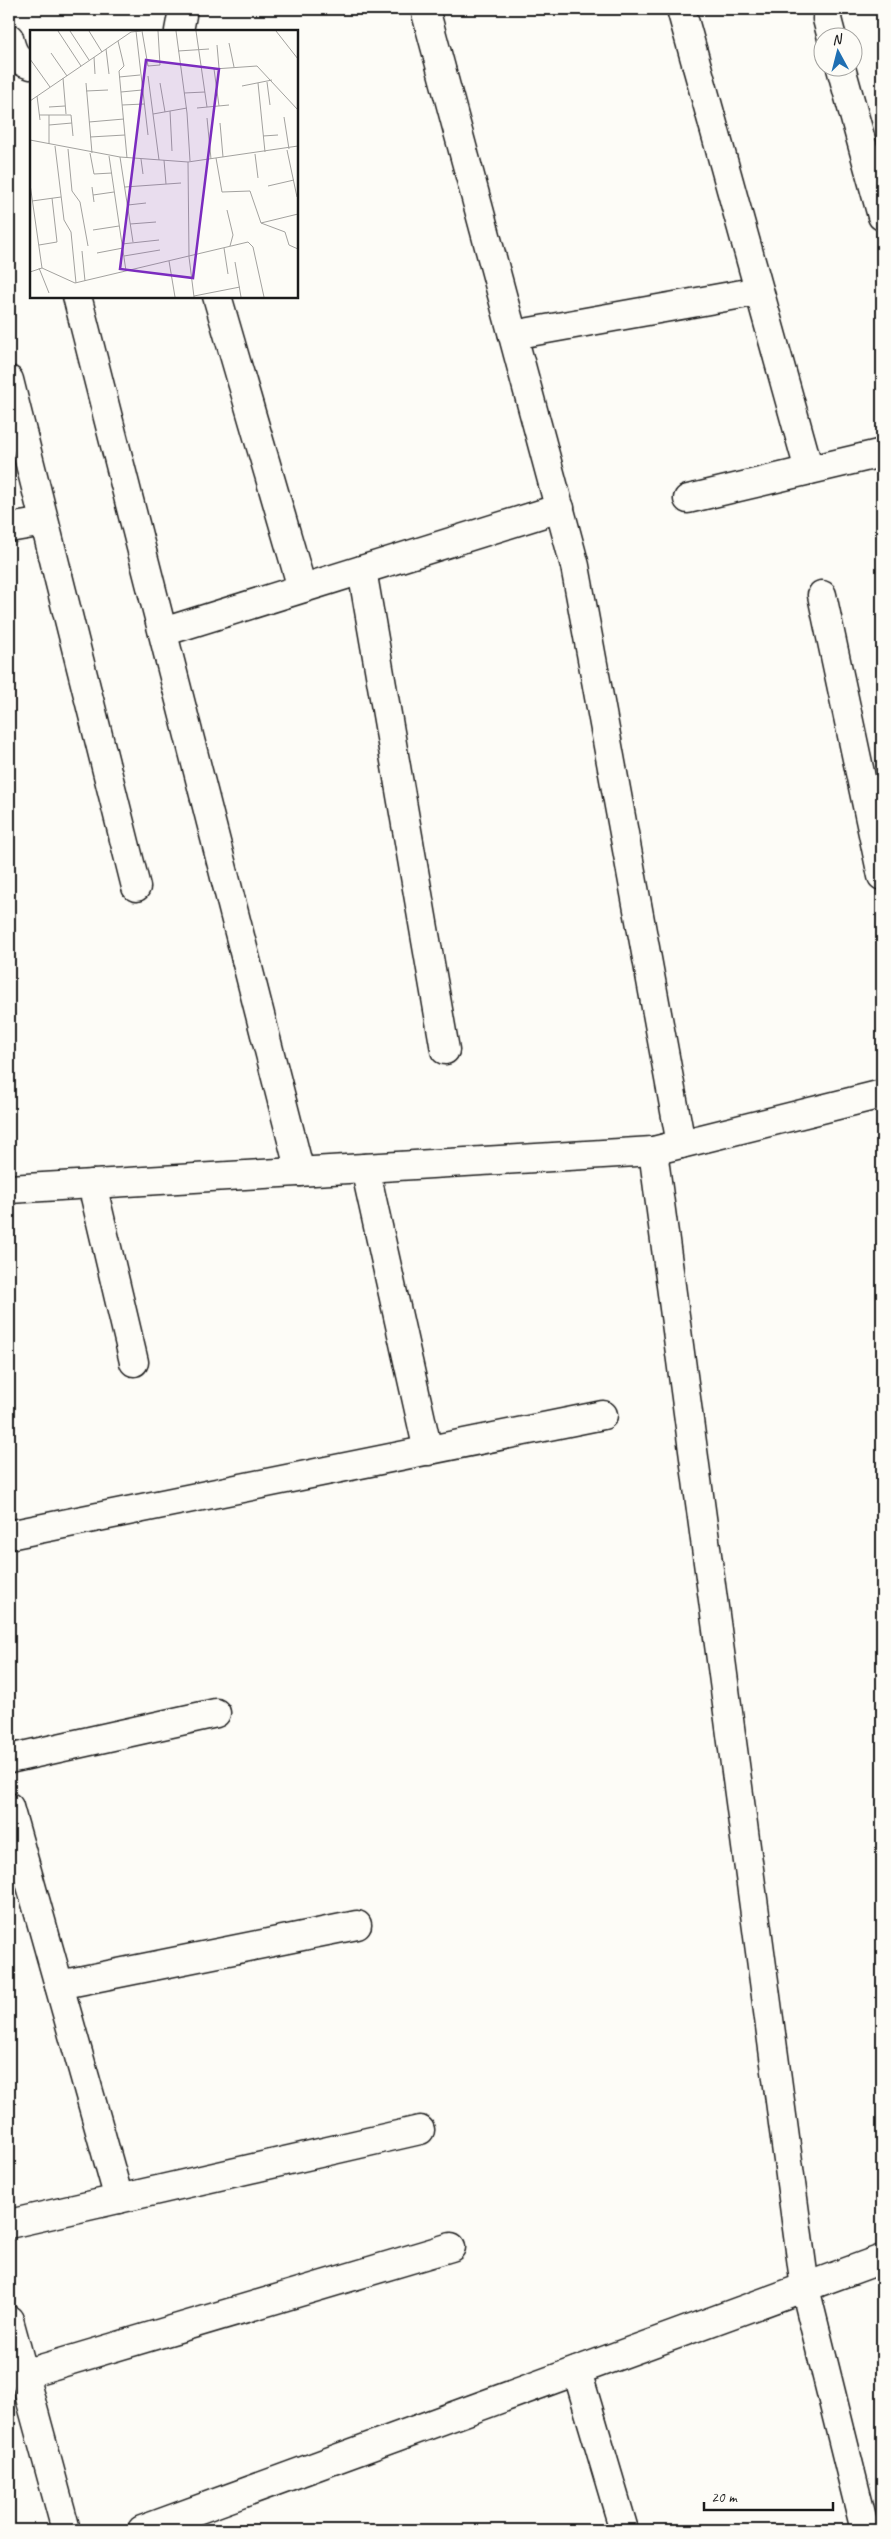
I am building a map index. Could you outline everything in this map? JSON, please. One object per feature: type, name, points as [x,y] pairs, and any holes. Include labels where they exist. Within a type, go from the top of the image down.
[{"type":"street","points":[[179,30],[182,15],[181,9]]},
{"type":"street","points":[[425,9],[577,576],[680,1144]]},
{"type":"street","points":[[681,9],[809,470]]},
{"type":"street","points":[[828,9],[827,19],[829,28]]},
{"type":"street","points":[[9,38],[12,53],[22,62],[30,65]]},
{"type":"street","points":[[843,78],[882,216]]},
{"type":"street","points":[[513,335],[758,290]]},
{"type":"street","points":[[78,298],[300,1172]]},
{"type":"street","points":[[218,298],[302,588]]},
{"type":"street","points":[[9,380],[136,886]]},
{"type":"street","points":[[688,500],[882,453]]},
{"type":"street","points":[[163,632],[560,508]]},
{"type":"street","points":[[9,528],[44,522]]},
{"type":"street","points":[[362,570],[446,1050]]},
{"type":"street","points":[[822,596],[882,876]]},
{"type":"street","points":[[9,1189],[653,1151],[882,1094]]},
{"type":"street","points":[[653,1151],[805,2288],[866,2530]]},
{"type":"street","points":[[365,1168],[428,1451]]},
{"type":"street","points":[[92,1184],[134,1362]]},
{"type":"street","points":[[9,1535],[603,1415]]},
{"type":"street","points":[[9,1759],[216,1713]]},
{"type":"street","points":[[9,1807],[119,2199]]},
{"type":"street","points":[[59,1985],[357,1925]]},
{"type":"street","points":[[9,2224],[420,2130]]},
{"type":"street","points":[[24,2374],[450,2248]]},
{"type":"street","points":[[142,2530],[882,2259]]},
{"type":"street","points":[[9,2320],[66,2530]]},
{"type":"street","points":[[578,2371],[624,2530]]}]
